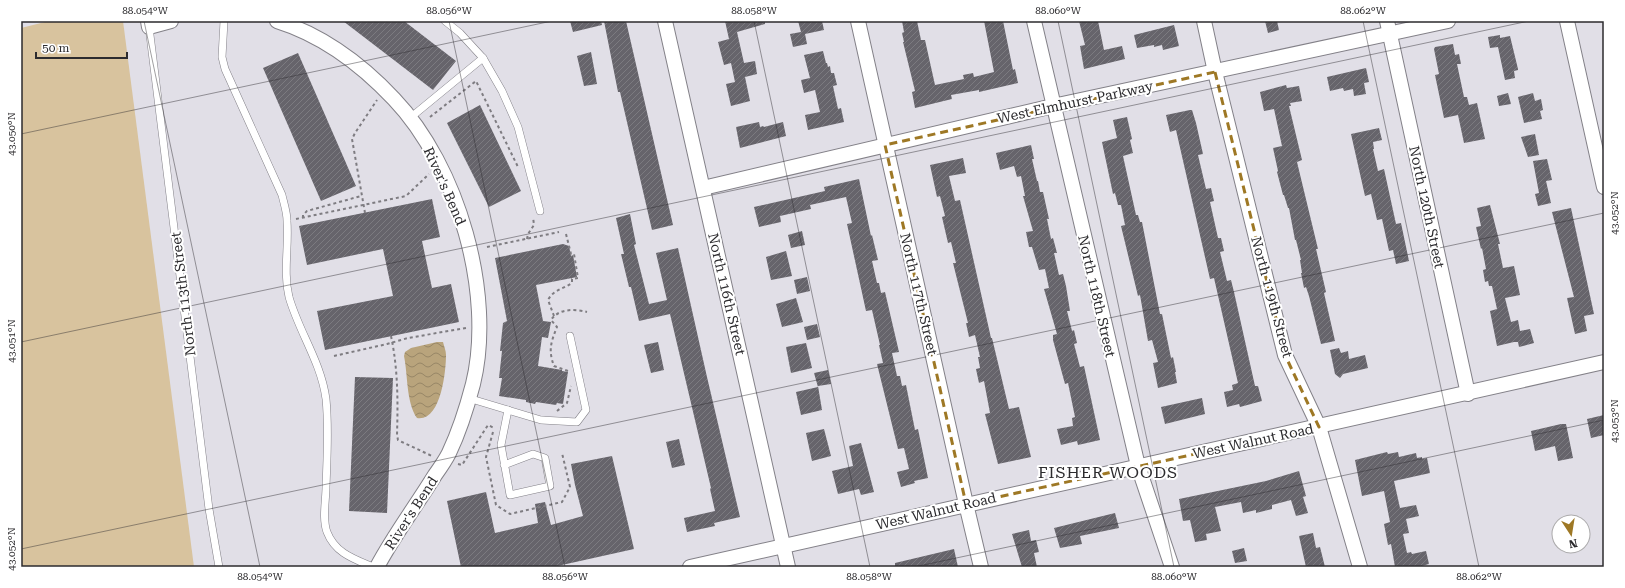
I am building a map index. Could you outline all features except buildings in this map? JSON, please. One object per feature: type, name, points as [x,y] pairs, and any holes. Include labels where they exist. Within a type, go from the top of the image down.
[{"type":"street","points":[[149,24],[171,21]]},
{"type":"street","name":"River's Bend","points":[[277,21],[308,34],[333,47],[352,61],[394,99],[410,118],[422,136],[445,178],[458,208],[473,260],[477,286],[479,317],[478,352],[473,384],[449,454],[388,545],[377,567]]},
{"type":"street","name":"North 116th Street","points":[[665,21],[788,567]]},
{"type":"street","name":"North 117th Street","points":[[858,21],[981,567]]},
{"type":"street","name":"North 118th Street","points":[[1034,21],[1138,466],[1172,567]]},
{"type":"street","name":"North 119th Street","points":[[1204,21],[1215,72],[1285,355],[1319,427],[1360,567]]},
{"type":"street","name":"West Elmhurst Parkway","points":[[703,188],[1053,106],[1215,72],[1388,28],[1448,21]]},
{"type":"street","points":[[1567,21],[1604,187]]},
{"type":"street","name":"North 120th Street","points":[[1388,28],[1468,394]]},
{"type":"street","name":"West Walnut Road","points":[[690,567],[966,504],[1468,394],[1604,362]]},
{"type":"lane","points":[[224,21],[222,58],[225,69],[282,195],[287,221],[286,280],[289,297],[322,378],[326,399],[328,439],[325,510],[326,530],[331,540],[346,555],[373,567]]},
{"type":"lane","points":[[445,21],[483,58],[502,91],[518,127],[540,211]]},
{"type":"lane","name":"North 113th Street","points":[[149,24],[208,509],[219,567]]},
{"type":"lane","points":[[410,118],[483,58]]},
{"type":"lane","points":[[468,398],[541,420],[577,422],[586,410],[570,336]]},
{"type":"lane","points":[[504,465],[533,454],[545,458],[550,486],[510,495],[504,465],[501,445],[508,410]]},
{"type":"path","points":[[430,117],[476,81],[521,173]]},
{"type":"path","points":[[365,213],[352,139],[384,90]]},
{"type":"path","points":[[287,221],[406,196],[430,172]]},
{"type":"path","points":[[303,218],[303,215],[307,211],[362,196]]},
{"type":"path","points":[[527,239],[528,234],[534,225],[531,210]]},
{"type":"path","points":[[487,247],[558,232]]},
{"type":"path","points":[[566,234],[572,254],[574,254],[578,278],[572,279],[572,283],[556,290],[548,298],[548,300],[554,316],[552,320],[557,327],[550,346],[551,358],[554,366],[568,371],[571,375]]},
{"type":"path","points":[[554,316],[568,310],[587,312]]},
{"type":"path","points":[[334,356],[393,343],[408,338],[467,328],[467,322]]},
{"type":"path","points":[[391,336],[397,366],[398,401],[396,435],[398,440],[433,457]]},
{"type":"path","points":[[552,412],[558,410],[567,403],[572,380]]},
{"type":"highlighted area","points":[[1215,72],[1285,355],[1319,427],[966,504],[885,145]]},
{"type":"shaded area","points":[[49,21],[123,21],[194,567],[21,567],[21,28]]},
{"type":"water","points":[[443,342],[446,353],[443,383],[437,404],[432,412],[425,417],[417,418],[413,412],[409,396],[404,356],[405,352],[411,348]]},
{"type":"district","name":"FISHER WOODS","points":[[1108,472]]}]
